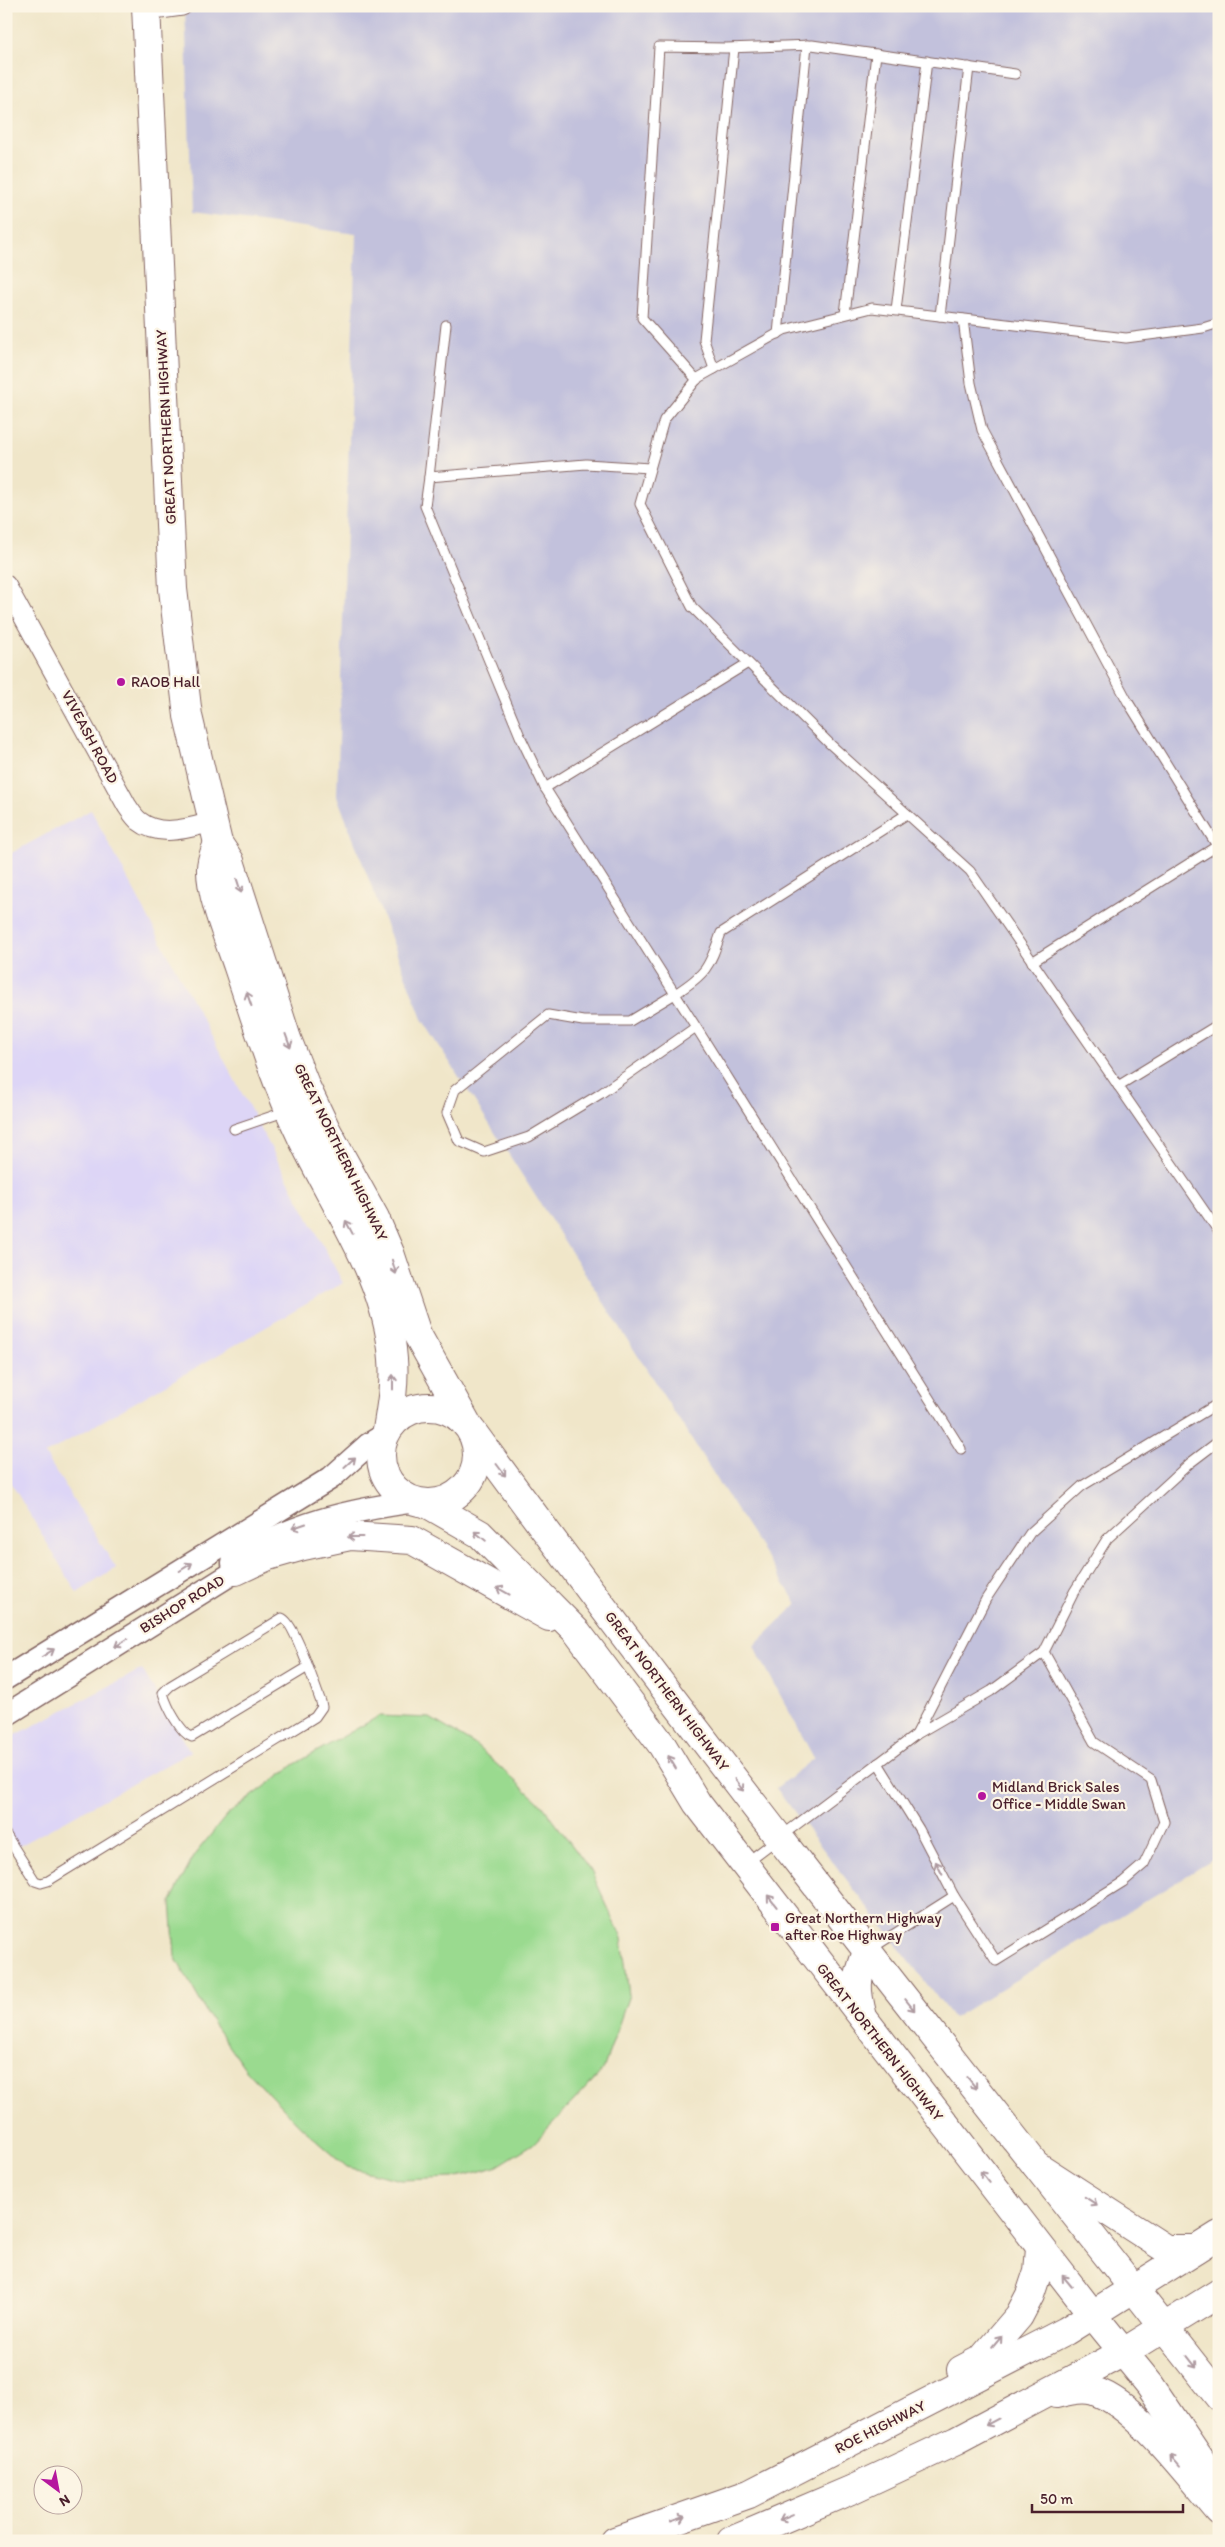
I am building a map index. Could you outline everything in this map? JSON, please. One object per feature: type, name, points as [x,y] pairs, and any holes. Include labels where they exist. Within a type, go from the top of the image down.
[{"type":"main road","name":"GREAT NORTHERN HIGHWAY","points":[[146,9],[173,588],[188,716],[215,833],[230,861],[287,1039],[302,1106],[387,1321],[393,1357],[394,1389],[387,1432]]},
{"type":"main road","name":"GREAT NORTHERN HIGHWAY","points":[[302,1106],[375,1218],[390,1253],[417,1334],[470,1429],[621,1632],[867,1952],[1219,2397]]},
{"type":"main road","points":[[432,1406],[453,1412],[470,1429],[478,1456],[475,1471],[464,1489],[446,1500],[420,1502],[397,1491],[384,1474],[381,1454],[387,1432],[407,1412],[432,1406]]},
{"type":"main road","name":"GREAT NORTHERN HIGHWAY","points":[[420,1502],[480,1534],[576,1632],[662,1745],[697,1803],[1040,2249],[1150,2385],[1219,2486]]},
{"type":"main road","points":[[236,1570],[268,1556],[350,1536],[412,1540],[576,1632]]},
{"type":"main road","points":[[865,2023],[859,2001],[857,1977],[867,1952]]},
{"type":"main road","points":[[1036,2165],[1166,2249],[1208,2242]]},
{"type":"main road","name":"ROE HIGHWAY","points":[[615,2541],[749,2494],[1014,2358],[1093,2315],[1208,2242]]},
{"type":"main road","points":[[749,2494],[824,2438],[982,2359],[1019,2316],[1030,2295],[1038,2271],[1040,2249]]},
{"type":"main road","points":[[731,2541],[853,2489],[956,2441],[1124,2352],[1219,2293]]},
{"type":"main road","points":[[1219,2360],[1219,2375]]},
{"type":"main road","points":[[1035,2399],[1070,2390],[1094,2391],[1132,2413],[1219,2511]]},
{"type":"street","points":[[146,9],[182,6]]},
{"type":"street","name":"VIVEASH ROAD","points":[[6,585],[126,806],[139,821],[155,829],[215,833]]},
{"type":"street","name":"BISHOP ROAD","points":[[6,1678],[331,1478],[368,1445],[387,1432]]},
{"type":"street","name":"BISHOP ROAD","points":[[6,1715],[236,1570],[233,1563],[234,1558],[287,1530],[345,1513],[420,1502]]},
{"type":"lane","points":[[778,334],[807,45]]},
{"type":"lane","points":[[697,380],[642,318],[659,48],[734,48],[807,45],[1015,74]]},
{"type":"lane","points":[[714,369],[704,340],[734,48]]},
{"type":"lane","points":[[845,314],[876,54]]},
{"type":"lane","points":[[896,310],[927,61]]},
{"type":"lane","points":[[940,316],[969,67]]},
{"type":"lane","points":[[1217,1226],[970,871],[830,744],[692,607],[640,504],[664,420],[697,380],[778,334],[872,308],[1126,338],[1203,328],[1219,323]]},
{"type":"lane","points":[[963,318],[971,383],[982,430],[1128,702],[1218,848],[1032,962]]},
{"type":"lane","points":[[446,325],[425,506],[520,736],[545,788],[961,1449]]},
{"type":"lane","points":[[429,477],[586,464],[650,468]]},
{"type":"lane","points":[[545,788],[748,662]]},
{"type":"lane","points":[[696,1027],[600,1094],[529,1137],[484,1152],[459,1141],[447,1113],[455,1090],[548,1015],[583,1020],[630,1021],[700,978],[713,956],[721,934],[907,814]]},
{"type":"lane","points":[[1118,1086],[1219,1024]]},
{"type":"lane","points":[[234,1129],[302,1106]]},
{"type":"lane","points":[[917,1734],[986,1599],[1030,1533],[1082,1486],[1219,1403]]},
{"type":"lane","points":[[744,1865],[917,1734],[991,1690],[1044,1652],[1074,1592],[1107,1539],[1190,1463],[1219,1441]]},
{"type":"lane","points":[[6,1835],[34,1881],[41,1883],[48,1881],[315,1717],[322,1707],[308,1667],[290,1623],[282,1618],[170,1686],[163,1693],[183,1729],[192,1737],[308,1667]]},
{"type":"lane","points":[[878,1763],[919,1829],[954,1896],[996,1961],[1123,1882],[1144,1864],[1164,1822],[1151,1780],[1094,1742],[1044,1652]]},
{"type":"lane","points":[[867,1952],[889,1936],[954,1896]]},
{"type":"shaded area","points":[[185,6],[1219,6],[1219,1856],[953,2018],[776,1788],[814,1758],[754,1646],[797,1604],[422,1019],[337,796],[356,234],[192,212]]},
{"type":"shaded area","points":[[91,810],[343,1283],[45,1454],[116,1568],[77,1593],[8,1478],[6,1479],[6,856]]},
{"type":"shaded area","points":[[142,1669],[190,1752],[12,1850],[6,1840],[6,1740]]},
{"type":"green space","points":[[379,1716],[430,1718],[474,1744],[542,1805],[591,1871],[622,1938],[629,1995],[603,2070],[533,2144],[496,2167],[454,2178],[401,2180],[347,2167],[299,2125],[246,2070],[212,2022],[175,1957],[171,1901],[195,1854],[227,1815],[295,1764]]},
{"type":"place","name":"RAOB Hall","points":[[121,682]]},
{"type":"place","name":"Midland Brick Sales Office - Middle Swan","points":[[982,1796]]},
{"type":"place","name":"Great Northern Highway after Roe Highway","points":[[775,1927]]}]
